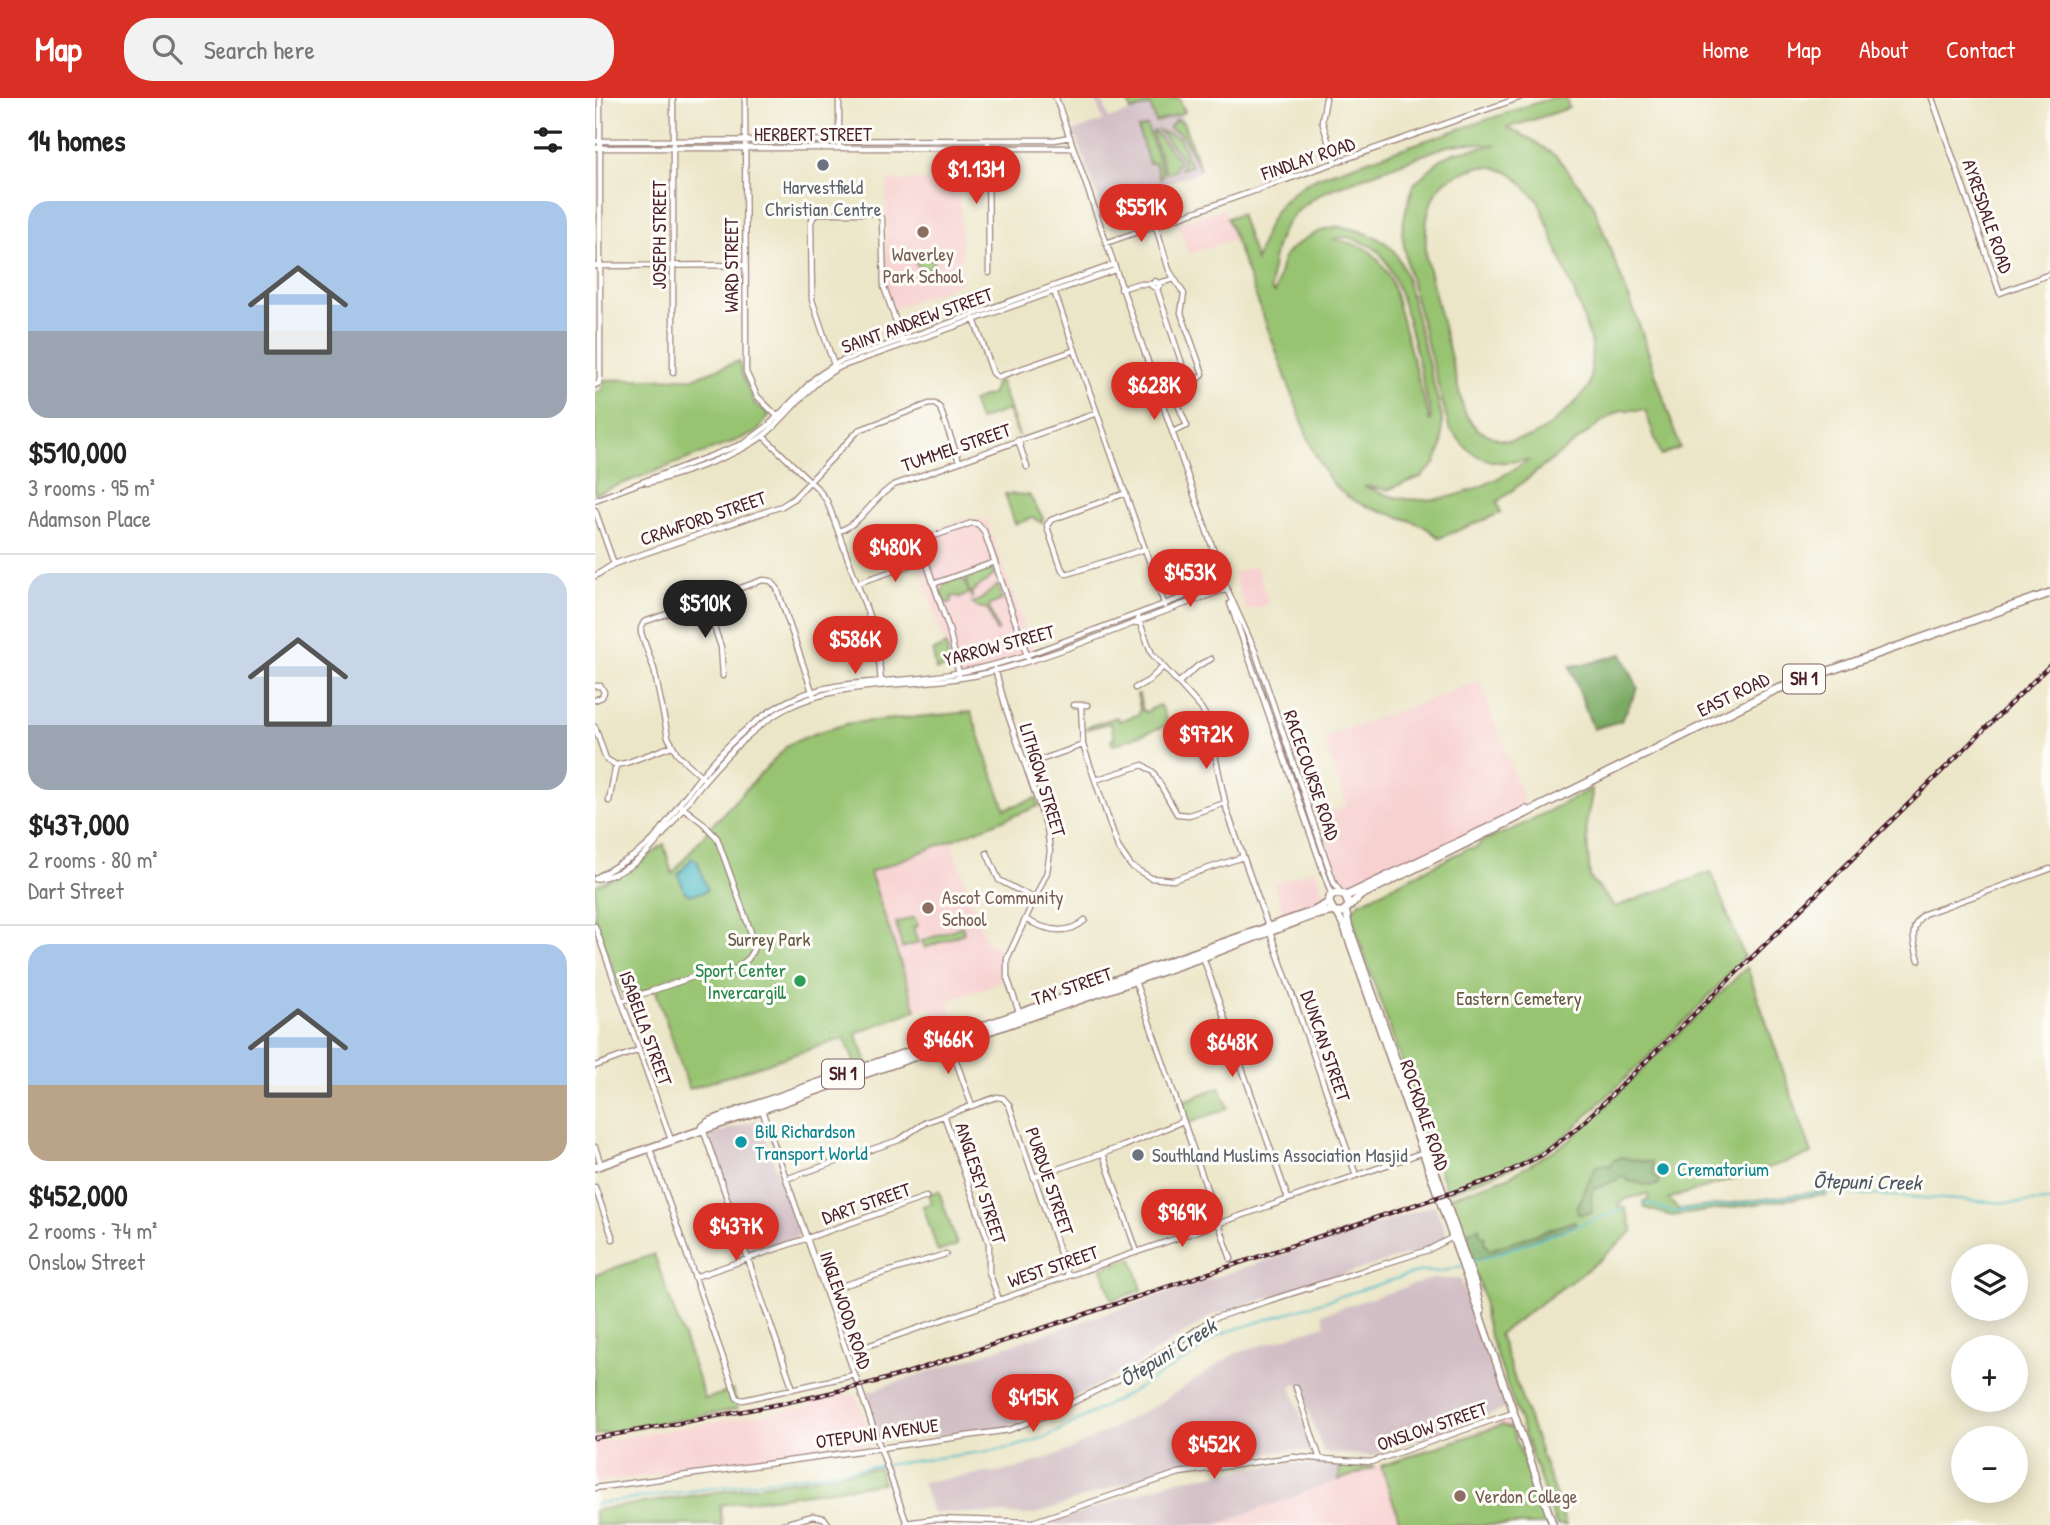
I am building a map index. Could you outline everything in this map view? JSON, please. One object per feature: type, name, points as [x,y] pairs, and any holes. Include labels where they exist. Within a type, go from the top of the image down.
[{"type":"highway","name":"EAST ROAD","points":[[1338,906],[1787,685],[2050,593]]},
{"type":"highway","name":"EAST ROAD","points":[[1343,894],[1502,820],[1556,798]]},
{"type":"highway","points":[[1338,906],[1343,894]]},
{"type":"highway","name":"SH 1","points":[[1338,906],[1343,894]]},
{"type":"highway","name":"TAY STREET","points":[[598,1166],[1270,930],[1313,911],[1338,906]]},
{"type":"main road","name":"ROCKDALE ROAD","points":[[1338,906],[1349,926],[1424,1151],[1464,1265],[1476,1291],[1483,1327],[1553,1525]]},
{"type":"street","points":[[596,385],[600,379],[597,141],[600,98]]},
{"type":"street","name":"JOSEPH STREET","points":[[673,98],[673,372]]},
{"type":"street","name":"WARD STREET","points":[[745,98],[746,372],[757,396],[779,418]]},
{"type":"street","points":[[839,98],[839,148]]},
{"type":"street","name":"RACECOURSE ROAD","points":[[1056,98],[1224,582],[1244,624],[1265,681],[1334,883],[1343,894]]},
{"type":"street","points":[[1326,98],[1322,121],[1335,163]]},
{"type":"street","name":"FINDLAY ROAD","points":[[1106,243],[1519,98]]},
{"type":"street","name":"AYRESDALE ROAD","points":[[1932,98],[2000,293],[2050,274]]},
{"type":"street","name":"HERBERT STREET","points":[[597,141],[1059,140],[1070,137]]},
{"type":"street","points":[[915,140],[915,148]]},
{"type":"street","points":[[989,140],[989,273]]},
{"type":"street","name":"HERBERT STREET","points":[[598,148],[1073,148]]},
{"type":"street","points":[[835,367],[811,296],[811,223],[813,217],[819,213],[876,213],[883,219],[884,287],[903,342]]},
{"type":"street","points":[[1156,226],[1168,270],[1184,294],[1182,316],[1202,372],[1199,378],[1177,382],[1172,389],[1187,425],[1171,432]]},
{"type":"street","points":[[598,265],[745,265]]},
{"type":"street","name":"SAINT ANDREW STREET","points":[[595,500],[731,454],[761,435],[835,367],[1114,267]]},
{"type":"street","points":[[1121,289],[1137,285],[1158,286],[1174,279]]},
{"type":"street","points":[[1158,286],[1187,379]]},
{"type":"street","points":[[1054,289],[1166,607]]},
{"type":"street","points":[[973,317],[993,373],[999,377],[1075,351]]},
{"type":"street","name":"CRAWFORD STREET","points":[[595,576],[614,564],[782,506],[793,499],[859,430],[929,404],[935,404],[941,411],[959,461]]},
{"type":"street","name":"TUMMEL STREET","points":[[839,531],[851,526],[890,487],[1097,413]]},
{"type":"street","points":[[761,435],[810,481],[827,501],[878,642],[881,684]]},
{"type":"street","points":[[1018,440],[1027,467]]},
{"type":"street","points":[[1126,493],[1051,520],[1048,530],[1062,570],[1067,575],[1145,549]]},
{"type":"street","points":[[595,510],[614,564]]},
{"type":"street","points":[[959,676],[951,634],[921,547],[925,539],[972,523],[982,528],[1028,658]]},
{"type":"street","points":[[857,583],[925,560]]},
{"type":"street","points":[[933,584],[995,562]]},
{"type":"street","points":[[703,778],[672,746],[664,728],[655,674],[641,628],[649,620],[763,580],[771,581],[777,588],[813,694]]},
{"type":"street","name":"YARROW STREET","points":[[1166,607],[1224,582]]},
{"type":"street","name":"RACECOURSE ROAD","points":[[1227,589],[1258,684],[1338,906]]},
{"type":"street","name":"YARROW STREET","points":[[595,879],[646,846],[681,807],[727,748],[781,705],[849,683],[881,684],[959,676],[995,667],[1028,658],[1166,607],[1227,589]]},
{"type":"street","points":[[705,601],[721,647],[723,676]]},
{"type":"street","name":"DUNCAN STREET","points":[[1138,617],[1151,651],[1207,718],[1225,803],[1356,1175]]},
{"type":"street","points":[[1178,683],[1212,659]]},
{"type":"street","name":"LITHGOW STREET","points":[[995,667],[1049,839],[1048,866],[1006,964],[1008,982],[1020,1017]]},
{"type":"street","points":[[1135,688],[1148,681],[1163,667]]},
{"type":"street","points":[[1258,684],[1265,681]]},
{"type":"street","points":[[595,686],[601,686],[604,692],[602,697],[595,700]]},
{"type":"street","points":[[1074,705],[1084,705],[1083,745],[1120,850],[1128,862],[1142,874],[1156,879],[1173,880],[1243,857]]},
{"type":"street","points":[[595,727],[607,759],[616,765],[672,746]]},
{"type":"street","points":[[1025,765],[1083,745]]},
{"type":"street","points":[[609,801],[616,765]]},
{"type":"street","points":[[1095,780],[1143,765],[1153,772],[1177,814],[1189,815],[1225,803]]},
{"type":"street","points":[[622,1001],[697,976],[733,971],[746,961],[755,946],[717,838],[703,823],[681,807]]},
{"type":"street","points":[[987,853],[999,880],[1035,899]]},
{"type":"street","points":[[1919,961],[1913,930],[1924,914],[2050,869]]},
{"type":"street","points":[[1025,919],[1045,928],[1059,930],[1080,925],[1085,920]]},
{"type":"street","name":"ISABELLA STREET","points":[[595,926],[671,1140]]},
{"type":"street","points":[[1202,953],[1288,1199]]},
{"type":"street","points":[[1133,977],[1231,1259]]},
{"type":"street","points":[[786,1179],[898,1140],[922,1124],[972,1106],[950,1041]]},
{"type":"street","points":[[595,1066],[639,1050]]},
{"type":"street","name":"PURDUE STREET","points":[[972,1106],[997,1097],[1003,1098],[1009,1105],[1068,1276]]},
{"type":"street","name":"INGLEWOOD ROAD","points":[[761,1107],[907,1524]]},
{"type":"street","name":"ANGLESEY STREET","points":[[944,1115],[989,1243],[989,1272],[999,1300]]},
{"type":"street","points":[[1034,1177],[1103,1154],[1183,1121]]},
{"type":"street","points":[[702,1128],[793,1389]]},
{"type":"street","points":[[595,1147],[598,1166]]},
{"type":"street","points":[[650,1147],[736,1396],[743,1400],[854,1375]]},
{"type":"street","name":"WEST STREET","points":[[847,1353],[1424,1151]]},
{"type":"street","points":[[1103,1154],[1137,1252]]},
{"type":"street","points":[[595,1187],[613,1239]]},
{"type":"street","name":"DART STREET","points":[[695,1277],[926,1197]]},
{"type":"street","name":"OTEPUNI AVENUE","points":[[595,1488],[1009,1430],[1052,1413],[1137,1370],[1214,1318],[1428,1250],[1454,1236]]},
{"type":"street","points":[[825,1291],[946,1254]]},
{"type":"street","points":[[1296,1387],[1320,1459]]},
{"type":"street","name":"ONSLOW STREET","points":[[907,1524],[934,1519],[1033,1522],[1171,1475],[1281,1458],[1371,1462],[1513,1413]]},
{"type":"street","points":[[781,1525],[813,1516],[824,1518],[829,1525]]},
{"type":"shaded area","points":[[1102,99],[1109,119],[1150,104],[1156,121],[1180,113],[1201,171],[1147,190],[1156,218],[1145,222],[1135,194],[1101,206],[1074,131],[1103,121],[1096,101]]},
{"type":"shaded area","name":"Waverley Park School","points":[[960,180],[962,283],[893,309],[885,286],[887,181]]},
{"type":"shaded area","points":[[1223,208],[1234,239],[1189,254],[1178,223]]},
{"type":"shaded area","points":[[970,518],[987,520],[1037,662],[959,685],[914,550],[914,542],[923,533]]},
{"type":"shaded area","points":[[1256,566],[1269,604],[1246,611],[1233,573]]},
{"type":"shaded area","points":[[1480,681],[1526,808],[1349,892],[1343,891],[1318,816],[1347,805],[1323,738]]},
{"type":"shaded area","name":"Ascot Community School","points":[[951,842],[986,943],[1005,951],[1002,960],[1003,981],[948,1001],[957,1029],[941,1035],[931,1006],[916,1010],[870,872]]},
{"type":"shaded area","points":[[1316,869],[1326,898],[1323,902],[1284,915],[1274,883]]},
{"type":"shaded area","points":[[759,1119],[799,1236],[749,1253],[709,1136]]},
{"type":"shaded area","points":[[1434,1205],[1446,1232],[1445,1237],[1426,1249],[1213,1315],[1132,1367],[1043,1413],[1002,1428],[887,1441],[880,1438],[864,1393]]},
{"type":"shaded area","points":[[1431,1279],[1460,1279],[1503,1410],[1371,1456],[1323,1452],[1299,1384],[1291,1386],[1312,1449],[1310,1452],[1289,1450],[1168,1468],[1033,1515],[932,1512],[922,1482],[1016,1469],[1070,1450],[1157,1405],[1234,1354],[1325,1325],[1322,1314]]},
{"type":"shaded area","points":[[847,1392],[848,1396],[855,1394],[873,1444],[595,1483],[595,1442],[811,1406],[810,1401]]},
{"type":"shaded area","name":"Verdon College","points":[[1509,1420],[1546,1525],[1216,1525],[1339,1480]]},
{"type":"shaded area","points":[[1290,1463],[1340,1466],[1339,1480],[1216,1525],[1045,1525],[1177,1480]]},
{"type":"green space","points":[[1127,98],[1179,98],[1185,112],[1156,122],[1150,105],[1131,111]]},
{"type":"green space","points":[[1551,98],[1566,98],[1569,108],[1507,128],[1531,139],[1557,157],[1592,202],[1639,324],[1680,448],[1661,455],[1645,410],[1622,410],[1604,420],[1497,502],[1501,513],[1439,538],[1421,525],[1365,505],[1344,494],[1328,477],[1312,448],[1227,218],[1240,214],[1256,261],[1276,211],[1292,193],[1318,177]],"holes":[[[1469,143],[1496,145],[1456,152],[1442,158],[1414,184],[1402,232],[1407,266],[1449,427],[1476,455],[1490,461],[1528,461],[1469,491],[1428,500],[1407,499],[1386,495],[1364,486],[1387,490],[1421,477],[1435,464],[1442,445],[1442,417],[1406,277],[1396,255],[1391,247],[1371,235],[1341,227],[1327,229],[1310,236],[1289,251],[1281,264],[1275,293],[1271,290],[1273,258],[1289,220],[1311,200],[1326,191],[1447,146]],[[1477,167],[1494,167],[1513,174],[1538,200],[1592,345],[1589,386],[1577,401],[1550,426],[1531,437],[1510,441],[1500,440],[1478,430],[1464,411],[1426,258],[1427,216],[1439,187],[1458,174]],[[1347,237],[1366,244],[1377,250],[1386,262],[1395,280],[1410,328],[1431,416],[1430,422],[1391,280],[1380,261],[1368,250],[1333,239]]]},
{"type":"green space","points":[[1176,119],[1183,122],[1200,169],[1182,134],[1169,128]]},
{"type":"green space","points":[[1147,126],[1163,173],[1160,179],[1155,163],[1149,163],[1138,129]]},
{"type":"green space","points":[[1154,131],[1179,160],[1174,171],[1166,173],[1152,133]]},
{"type":"green space","points":[[1159,131],[1179,137],[1191,166],[1181,169],[1183,158]]},
{"type":"green space","points":[[916,254],[930,257],[934,263],[933,268],[925,269],[917,265],[914,259]]},
{"type":"green space","points":[[739,361],[755,404],[770,414],[756,433],[595,494],[595,392],[602,391],[603,380],[693,378]]},
{"type":"green space","points":[[996,380],[1000,382],[1019,436],[1008,410],[979,420],[972,401],[992,394]]},
{"type":"green space","points":[[1005,494],[1029,495],[1043,518],[1042,523],[1033,518],[1015,524]]},
{"type":"green space","points":[[989,568],[994,575],[972,592],[972,599],[966,582],[972,574]]},
{"type":"green space","points":[[964,580],[969,593],[960,598],[951,597],[952,602],[947,604],[941,594],[945,583]]},
{"type":"green space","points":[[998,585],[1002,600],[989,608],[998,630],[996,631],[988,609],[972,603]]},
{"type":"green space","points":[[946,645],[950,667],[936,670],[933,651]]},
{"type":"green space","points":[[1622,654],[1638,688],[1621,721],[1593,729],[1570,666]]},
{"type":"green space","points":[[1137,694],[1142,710],[1146,712],[1159,705],[1162,708],[1168,725],[1113,745],[1111,740],[1115,738],[1110,723],[1087,729],[1086,727],[1117,717],[1119,721],[1139,714]]},
{"type":"green space","name":"Surrey Park","points":[[971,712],[1005,809],[1036,798],[1039,806],[870,872],[916,1010],[856,1033],[868,1064],[856,1066],[844,1038],[689,1089],[655,988],[623,997],[595,919],[595,886],[635,867],[664,844],[672,874],[715,822],[789,744],[850,723]]},
{"type":"green space","name":"Eastern Cemetery","points":[[1591,789],[1586,825],[1590,878],[1615,907],[1711,872],[1744,957],[1696,1010],[1566,1136],[1523,1162],[1447,1192],[1351,911],[1359,903]]},
{"type":"green space","points":[[914,917],[918,926],[913,928],[918,943],[902,948],[896,923]]},
{"type":"green space","points":[[962,926],[964,933],[925,948],[922,941]]},
{"type":"green space","points":[[1747,967],[1812,1154],[1668,1199],[1679,1210],[1823,1191],[1826,1196],[1672,1216],[1645,1208],[1643,1201],[1649,1200],[1647,1194],[1626,1199],[1619,1207],[1625,1208],[1633,1231],[1596,1263],[1499,1334],[1566,1525],[1556,1525],[1491,1339],[1485,1319],[1483,1296],[1450,1197],[1508,1177],[1569,1141]]},
{"type":"green space","points":[[1220,1087],[1228,1108],[1187,1124],[1179,1103]]},
{"type":"green space","points":[[1620,1157],[1652,1162],[1654,1177],[1659,1177],[1658,1185],[1628,1181],[1625,1177],[1617,1179],[1594,1189],[1591,1196],[1592,1213],[1578,1214],[1577,1208],[1596,1166],[1606,1164],[1609,1167]]},
{"type":"green space","points":[[939,1191],[957,1245],[938,1252],[923,1206],[932,1203],[929,1194]]},
{"type":"green space","points":[[1574,1221],[1576,1224],[1565,1229],[1473,1261],[1467,1240],[1469,1231],[1479,1227],[1489,1250]]},
{"type":"green space","points":[[654,1254],[705,1399],[733,1390],[738,1409],[595,1435],[595,1275]]},
{"type":"green space","points":[[1132,1258],[1142,1290],[1112,1300],[1102,1268]]},
{"type":"green space","name":"Verdon College","points":[[1502,1425],[1512,1429],[1546,1525],[1401,1525],[1381,1466]]},
{"type":"green space","points":[[1340,1466],[1375,1467],[1339,1480]]},
{"type":"green space","points":[[879,1468],[883,1483],[720,1505],[722,1525],[595,1525],[595,1510]]},
{"type":"water","points":[[692,858],[697,860],[707,889],[705,892],[689,895],[678,875]]},
{"type":"waterway","name":"Ōtepuni Creek","points":[[1644,1204],[1673,1212],[1824,1192],[2010,1203],[2050,1201]]},
{"type":"waterway","name":"Ōtepuni Creek","points":[[1470,1263],[1625,1209]]},
{"type":"waterway","name":"Ōtepuni Creek","points":[[595,1504],[1011,1448],[1046,1437],[1126,1395],[1192,1356],[1220,1334],[1421,1271],[1439,1272],[1462,1266]]},
{"type":"railway","points":[[595,1438],[789,1402],[904,1374],[1496,1178],[1542,1155],[1581,1125],[2050,665]]},
{"type":"place","name":"Harvestfield Christian Centre","points":[[823,165]]},
{"type":"place","name":"Waverley Park School","points":[[923,232]]},
{"type":"place","name":"Ascot Community School","points":[[928,908]]},
{"type":"place","name":"Sport Center Invercargill","points":[[800,981]]},
{"type":"place","name":"Bill Richardson Transport World","points":[[741,1142]]},
{"type":"place","name":"Southland Muslims Association Masjid","points":[[1138,1155]]},
{"type":"place","name":"Crematorium","points":[[1663,1169]]},
{"type":"place","name":"Verdon College","points":[[1460,1496]]}]
